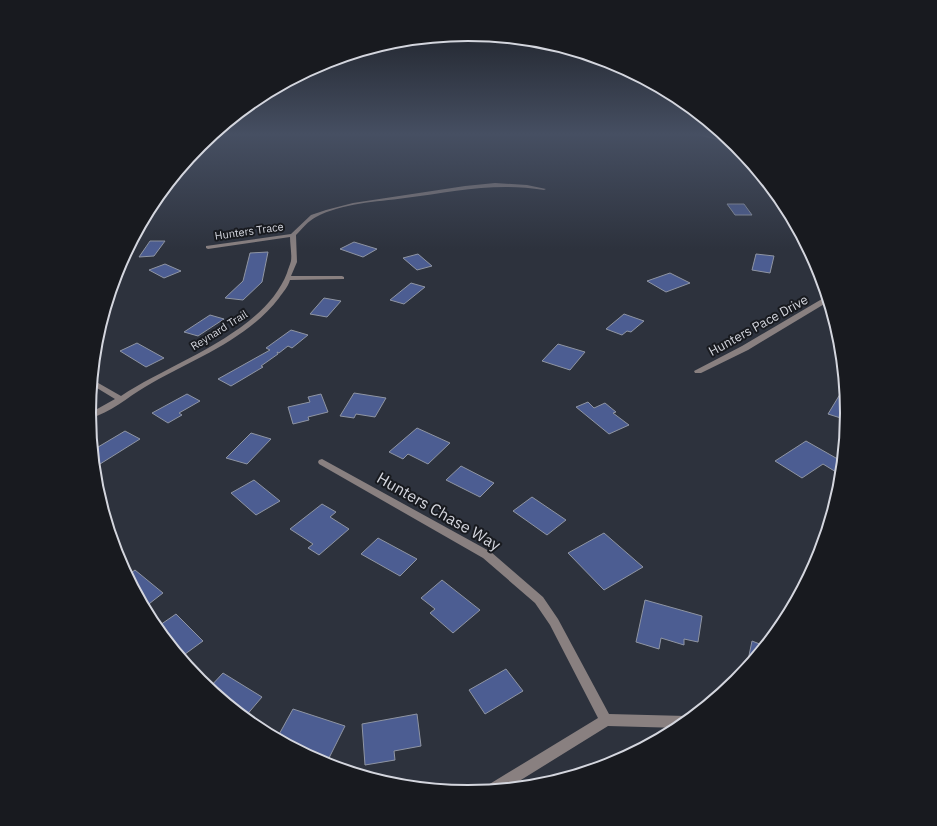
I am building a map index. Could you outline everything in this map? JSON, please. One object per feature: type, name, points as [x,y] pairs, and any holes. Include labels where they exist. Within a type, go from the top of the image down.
[{"type":"street","points":[[293,235],[314,215],[346,205],[424,195],[459,188],[501,184],[525,185],[544,189]]},
{"type":"street","name":"Hunters Trace","points":[[208,247],[293,235]]},
{"type":"street","name":"Reynard Trail","points":[[96,413],[137,388],[216,346],[252,323],[270,305],[285,286],[289,278],[294,265],[296,246],[293,235]]},
{"type":"street","points":[[289,278],[342,278]]},
{"type":"street","name":"Hunters Pace Drive","points":[[698,371],[745,348],[824,302]]},
{"type":"street","points":[[98,385],[120,399]]},
{"type":"street","name":"Hunters Chase Way","points":[[322,462],[487,555],[539,600],[554,622],[606,720]]},
{"type":"street","points":[[504,783],[606,720],[675,722]]},
{"type":"building","points":[[727,204],[744,204],[752,215],[735,215]]},
{"type":"building","points":[[150,241],[165,241],[154,256],[139,257]]},
{"type":"building","points":[[354,242],[377,249],[363,257],[340,249]]},
{"type":"building","points":[[268,252],[262,282],[243,300],[225,298],[243,281],[250,253]]},
{"type":"building","points":[[418,254],[432,266],[417,270],[403,258]]},
{"type":"building","points":[[756,254],[774,256],[770,273],[752,270]]},
{"type":"building","points":[[165,264],[181,271],[164,278],[149,270]]},
{"type":"building","points":[[670,273],[690,283],[666,292],[647,281]]},
{"type":"building","points":[[411,283],[425,287],[404,304],[390,300]]},
{"type":"building","points":[[324,298],[341,301],[327,317],[310,314]]},
{"type":"building","points":[[624,314],[644,321],[631,332],[627,331],[622,335],[606,329]]},
{"type":"building","points":[[210,315],[224,319],[198,336],[184,332]]},
{"type":"building","points":[[291,330],[308,335],[292,348],[288,346],[279,353],[277,352],[278,354],[261,366],[263,367],[231,386],[218,379],[270,350],[266,348]]},
{"type":"building","points":[[137,343],[164,358],[146,367],[120,351]]},
{"type":"building","points":[[558,344],[585,352],[570,370],[542,361]]},
{"type":"building","points":[[354,393],[386,398],[375,417],[356,414],[354,418],[340,416]]},
{"type":"building","points":[[187,394],[200,401],[179,413],[182,415],[168,423],[152,413]]},
{"type":"building","points":[[321,394],[328,412],[308,417],[309,420],[293,424],[288,407],[310,402],[308,397]]},
{"type":"building","points":[[840,394],[840,418],[828,414]]},
{"type":"building","points":[[588,402],[594,408],[605,403],[616,412],[613,413],[629,425],[609,434],[576,407]]},
{"type":"building","points":[[417,428],[450,443],[428,464],[408,454],[403,459],[389,452]]},
{"type":"building","points":[[125,431],[140,439],[100,464],[98,447]]},
{"type":"building","points":[[251,433],[271,439],[247,464],[226,458]]},
{"type":"building","points":[[806,441],[837,459],[835,472],[823,464],[802,478],[775,461]]},
{"type":"building","points":[[461,466],[494,483],[480,497],[446,480]]},
{"type":"building","points":[[254,480],[280,501],[256,515],[231,493]]},
{"type":"building","points":[[532,497],[566,520],[547,535],[513,511]]},
{"type":"building","points":[[322,504],[336,512],[330,517],[349,529],[319,555],[308,548],[313,544],[290,529]]},
{"type":"building","points":[[604,533],[643,567],[604,590],[568,553]]},
{"type":"building","points":[[378,538],[417,559],[400,576],[361,554]]},
{"type":"building","points":[[135,570],[163,593],[149,604],[132,572]]},
{"type":"building","points":[[442,580],[480,610],[453,633],[430,613],[435,609],[421,598]]},
{"type":"building","points":[[645,600],[702,616],[698,642],[684,639],[684,645],[661,638],[659,649],[636,642]]},
{"type":"building","points":[[176,614],[203,641],[185,654],[162,624]]},
{"type":"building","points":[[752,641],[760,644],[749,657]]},
{"type":"building","points":[[506,669],[523,691],[485,714],[469,690]]},
{"type":"building","points":[[223,673],[262,697],[249,713],[213,684]]},
{"type":"building","points":[[293,709],[345,726],[329,758],[304,747],[280,733]]},
{"type":"building","points":[[417,714],[421,746],[394,751],[395,760],[365,765],[362,724]]}]
